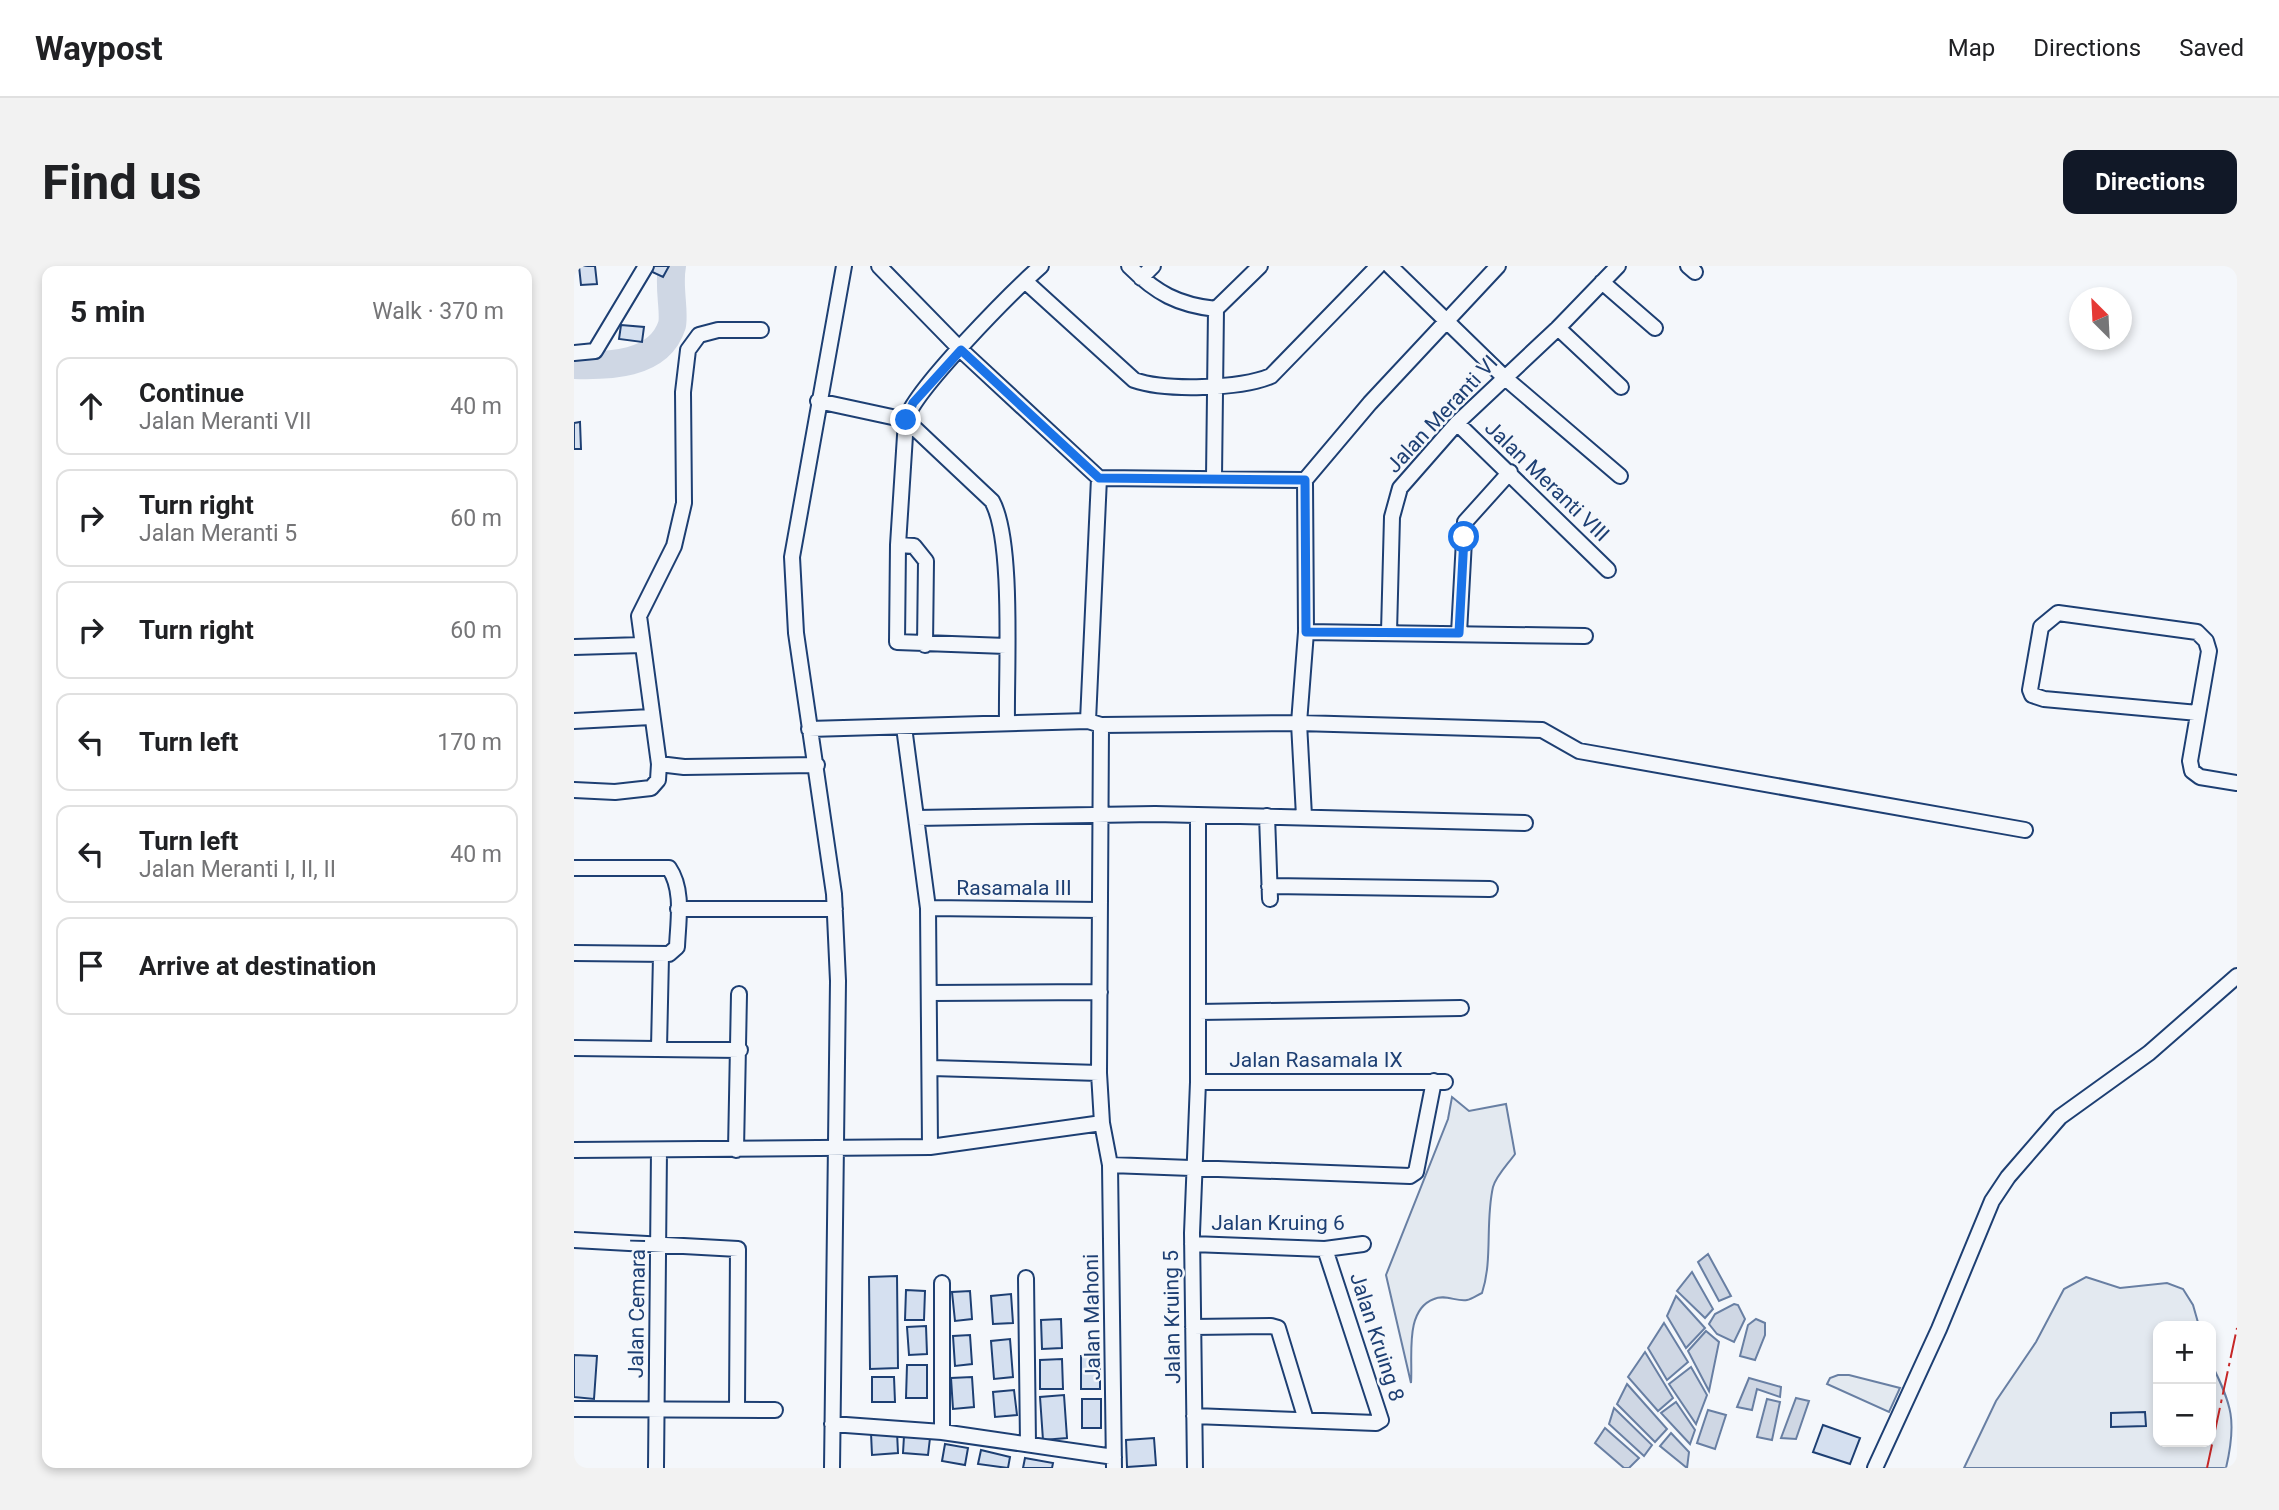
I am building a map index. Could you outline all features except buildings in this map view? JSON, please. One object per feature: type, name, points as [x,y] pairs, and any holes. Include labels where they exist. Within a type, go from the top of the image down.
[{"type":"street","points":[[574,353],[595,351],[646,266]]},
{"type":"street","points":[[832,1468],[838,981],[835,909],[817,765],[809,729],[796,633],[792,557],[818,401],[845,266]]},
{"type":"street","points":[[879,266],[961,350],[1099,478],[1214,477],[1305,480]]},
{"type":"street","points":[[1006,646],[903,644],[895,636],[906,420],[913,403],[1041,266]]},
{"type":"street","points":[[1129,266],[1166,297],[1190,306],[1216,309]]},
{"type":"street","points":[[1141,278],[1153,266]]},
{"type":"street","points":[[1214,477],[1216,309],[1260,266]]},
{"type":"street","points":[[1025,281],[1134,380],[1148,385],[1213,385],[1260,381],[1271,376],[1378,266]]},
{"type":"street","points":[[1390,266],[1504,377],[1620,476]]},
{"type":"street","points":[[1304,816],[1299,723],[1306,632],[1305,480],[1498,266]]},
{"type":"street","name":"Jalan Meranti VI","points":[[1390,632],[1392,517],[1400,488],[1457,423],[1558,328],[1618,266]]},
{"type":"street","points":[[1602,282],[1655,328]]},
{"type":"street","points":[[1558,328],[1621,387]]},
{"type":"street","points":[[574,790],[626,792],[651,788],[658,780],[659,764],[639,616],[674,546],[684,503],[683,392],[688,350],[699,335],[718,330],[761,330]]},
{"type":"street","points":[[818,401],[906,420],[992,502],[999,513],[1004,540],[1007,722]]},
{"type":"street","name":"Jalan Meranti VIII","points":[[1457,423],[1608,570]]},
{"type":"street","points":[[1459,633],[1465,522],[1510,472]]},
{"type":"street","name":"Jalan Mahoni","points":[[1099,478],[1095,723],[1103,817],[1099,1073],[1102,1123],[1110,1165],[1114,1462]]},
{"type":"street","points":[[898,545],[914,546],[926,561],[925,645]]},
{"type":"street","points":[[2198,713],[2044,699],[2032,695],[2030,690],[2041,626],[2058,613],[2197,632],[2206,641],[2209,651],[2190,761],[2192,771],[2200,777],[2237,783]]},
{"type":"street","points":[[1306,632],[1585,636]]},
{"type":"street","points":[[574,647],[642,645]]},
{"type":"street","points":[[574,721],[651,717]]},
{"type":"street","points":[[809,729],[1007,722],[1299,723],[1542,730],[1579,751],[2025,830]]},
{"type":"street","points":[[904,727],[928,908],[932,1068],[930,1147]]},
{"type":"street","points":[[659,764],[684,767],[817,765]]},
{"type":"street","points":[[916,818],[1198,815],[1525,823]]},
{"type":"street","name":"Jalan Kruing 5","points":[[1195,1468],[1192,1244],[1198,1082],[1198,815]]},
{"type":"street","points":[[1267,816],[1270,892],[1490,889]]},
{"type":"street","points":[[574,868],[669,868],[678,880],[677,947],[670,954],[574,953]]},
{"type":"street","name":"Rasamala III","points":[[928,908],[1100,910]]},
{"type":"street","points":[[678,909],[835,909]]},
{"type":"street","points":[[659,1048],[661,956]]},
{"type":"street","points":[[1875,1468],[1939,1329],[1992,1201],[2008,1177],[2060,1117],[2157,1047],[2237,976]]},
{"type":"street","points":[[930,993],[1100,992]]},
{"type":"street","points":[[736,1150],[739,995]]},
{"type":"street","points":[[1198,1012],[1461,1008]]},
{"type":"street","points":[[574,1048],[740,1050]]},
{"type":"street","points":[[932,1068],[1099,1073]]},
{"type":"street","name":"Jalan Rasamala IX","points":[[1193,1166],[1410,1176],[1416,1172],[1425,1126],[1440,1082],[1198,1082]]},
{"type":"street","points":[[574,1150],[930,1147],[1102,1123]]},
{"type":"street","name":"Jalan Cemara I","points":[[656,1468],[659,1150]]},
{"type":"street","points":[[1110,1165],[1193,1166]]},
{"type":"street","points":[[574,1240],[734,1246],[740,1254],[737,1408]]},
{"type":"street","name":"Jalan Kruing 6","points":[[1192,1244],[1325,1249],[1363,1244]]},
{"type":"street","name":"Jalan Kruing 8","points":[[1194,1416],[1376,1423],[1381,1420],[1325,1249]]},
{"type":"street","points":[[1026,1278],[1028,1444]]},
{"type":"street","points":[[942,1283],[942,1432]]},
{"type":"street","points":[[1193,1327],[1271,1325],[1278,1328],[1306,1420]]},
{"type":"street","points":[[574,1409],[775,1410]]},
{"type":"street","points":[[832,1424],[942,1432],[1028,1444],[1114,1462]]},
{"type":"shaded area","points":[[1452,1097],[1469,1111],[1506,1104],[1515,1154],[1499,1174],[1493,1187],[1487,1267],[1482,1293],[1467,1300],[1438,1298],[1424,1305],[1418,1313],[1412,1335],[1411,1383],[1386,1275],[1448,1119]]},
{"type":"shaded area","points":[[1708,1254],[1731,1296],[1719,1301],[1698,1262]]},
{"type":"shaded area","points":[[1692,1272],[1713,1309],[1705,1318],[1677,1291]]},
{"type":"shaded area","points":[[2086,1277],[2120,1288],[2167,1283],[2183,1289],[2193,1305],[2198,1321],[2153,1321],[2153,1447],[2216,1447],[2216,1374],[2231,1414],[2231,1438],[2226,1468],[1964,1468],[1996,1401],[2036,1342],[2064,1289]]},
{"type":"shaded area","points":[[1676,1296],[1705,1328],[1686,1348],[1667,1316]]},
{"type":"shaded area","points":[[1734,1304],[1738,1305],[1745,1319],[1734,1342],[1717,1334],[1709,1324],[1715,1314]]},
{"type":"shaded area","points":[[1756,1319],[1765,1323],[1765,1335],[1755,1360],[1740,1356],[1748,1325]]},
{"type":"shaded area","points":[[1664,1323],[1688,1362],[1667,1380],[1648,1348]]},
{"type":"shaded area","points":[[1706,1331],[1719,1342],[1709,1391],[1688,1351]]},
{"type":"shaded area","points":[[1645,1352],[1673,1398],[1658,1411],[1628,1377]]},
{"type":"shaded area","points":[[1691,1367],[1707,1395],[1696,1424],[1669,1384]]},
{"type":"shaded area","points":[[1849,1375],[1900,1388],[1889,1412],[1827,1384],[1830,1378]]},
{"type":"shaded area","points":[[1749,1378],[1781,1387],[1780,1397],[1757,1389],[1752,1410],[1737,1407]]},
{"type":"shaded area","points":[[1627,1384],[1667,1429],[1655,1442],[1617,1404]]},
{"type":"shaded area","points":[[1796,1398],[1809,1401],[1796,1439],[1781,1438]]},
{"type":"shaded area","points":[[1767,1399],[1780,1402],[1772,1440],[1757,1437]]},
{"type":"shaded area","points":[[1676,1402],[1695,1430],[1690,1444],[1661,1413]]},
{"type":"shaded area","points":[[1614,1408],[1652,1445],[1644,1456],[1609,1424]]},
{"type":"shaded area","points":[[1708,1410],[1726,1415],[1715,1449],[1697,1443]]},
{"type":"shaded area","points":[[1605,1428],[1639,1458],[1629,1468],[1624,1468],[1595,1443]]},
{"type":"shaded area","points":[[1671,1433],[1689,1452],[1687,1468],[1660,1446]]},
{"type":"waterway","points":[[574,365],[616,364],[644,356],[656,349],[672,325],[672,266]]},
{"type":"power","points":[[2207,1468],[2237,1328]]},
{"type":"route","points":[[906,420],[913,403],[961,350],[1099,478],[1214,477],[1305,480],[1306,632],[1459,633],[1464,537]]}]
